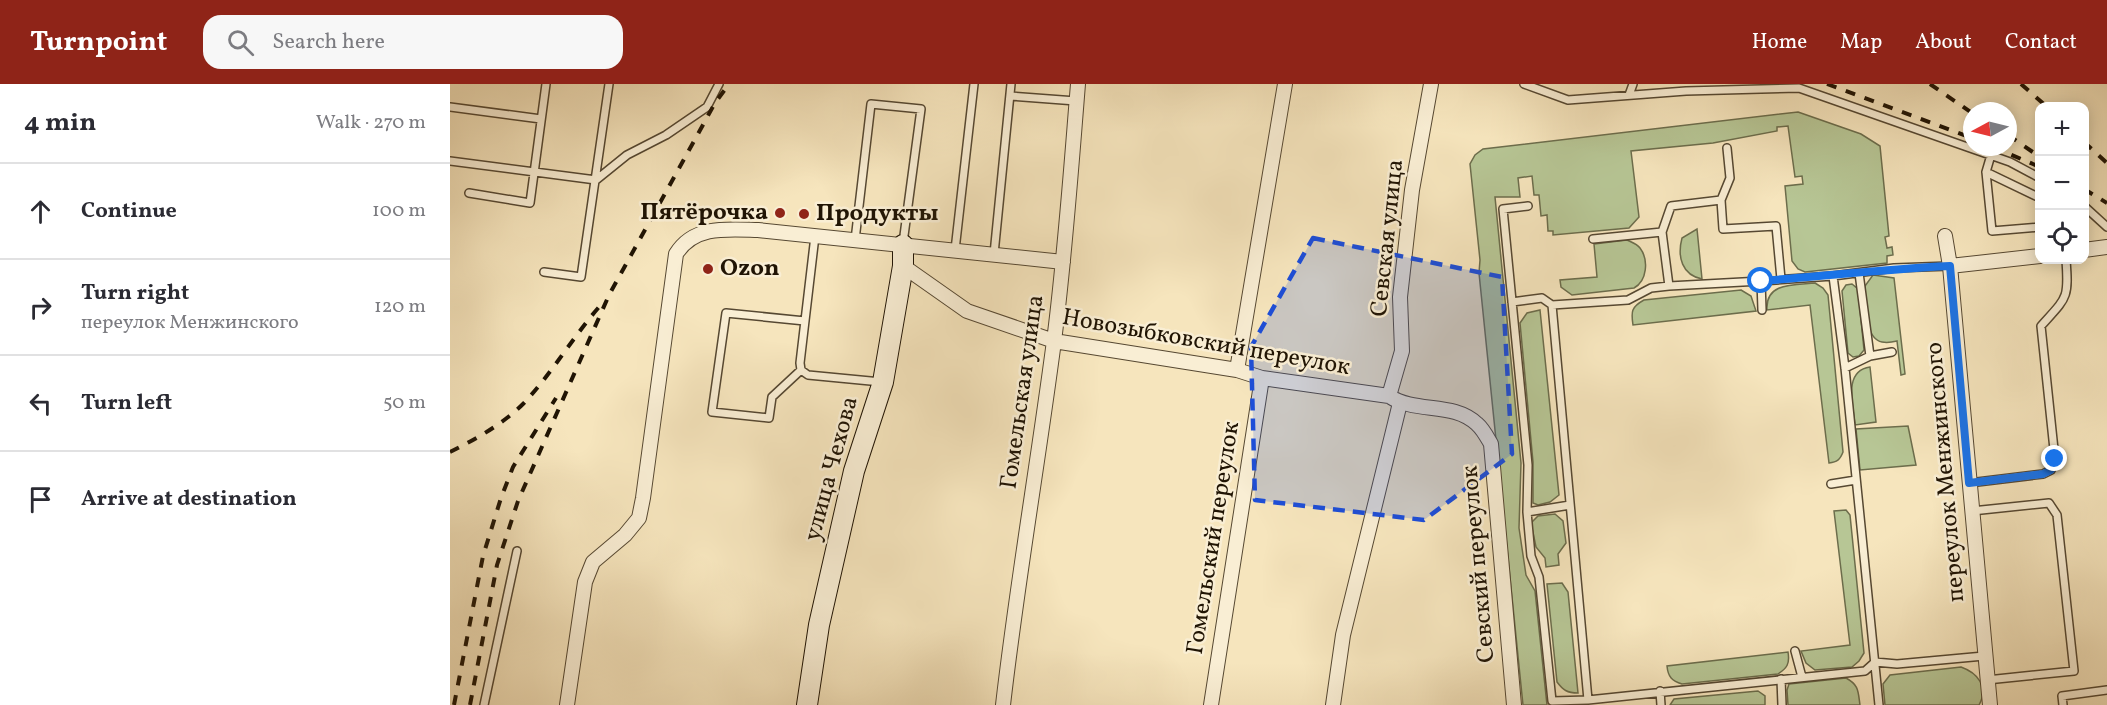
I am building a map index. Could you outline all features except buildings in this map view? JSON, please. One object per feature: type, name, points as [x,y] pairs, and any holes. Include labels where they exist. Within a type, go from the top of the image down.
[{"type":"street","name":"Гомельская улица","points":[[1002,705],[1054,341],[1078,84]]},
{"type":"street","points":[[1236,370],[1285,84]]},
{"type":"street","name":"Севская улица","points":[[1333,705],[1343,635],[1395,400],[1402,351],[1400,297],[1412,189],[1431,84]]},
{"type":"street","points":[[567,705],[585,582],[593,562],[625,535],[639,518],[676,254],[689,238],[701,233],[724,229],[758,230],[1063,262]]},
{"type":"street","name":"переулок Менжинского","points":[[1945,236],[1950,266],[1990,705]]},
{"type":"street","name":"улица Чехова","points":[[807,705],[819,625],[854,471],[883,382],[903,266],[903,245]]},
{"type":"street","points":[[2089,249],[2107,247]]},
{"type":"street","points":[[1950,266],[2035,257]]},
{"type":"street","name":"Новозыбковский переулок","points":[[903,266],[967,312],[1054,341],[1236,370],[1262,378],[1453,410],[1477,424]]},
{"type":"street","name":"Гомельский переулок","points":[[1211,705],[1262,378]]},
{"type":"street","name":"Севский переулок","points":[[1477,424],[1491,444],[1514,705]]},
{"type":"lane","points":[[469,193],[530,203],[546,84]]},
{"type":"lane","points":[[544,273],[581,277],[609,84]]},
{"type":"lane","points":[[450,161],[534,174],[596,180],[627,155],[666,135],[707,107],[719,84]]},
{"type":"lane","points":[[954,250],[974,84]]},
{"type":"lane","points":[[994,254],[1011,84]]},
{"type":"lane","points":[[1524,84],[1568,100],[1686,91],[1799,88],[1963,146]]},
{"type":"lane","points":[[1629,95],[1633,84]]},
{"type":"lane","points":[[1010,96],[1076,101]]},
{"type":"lane","points":[[855,240],[871,104],[921,109],[903,245]]},
{"type":"lane","points":[[450,107],[541,119]]},
{"type":"lane","points":[[1727,148],[1730,178],[1721,200],[1723,229],[1776,226],[1781,279]]},
{"type":"lane","points":[[2035,175],[2010,162],[1991,156],[1986,172],[1992,231],[2035,227]]},
{"type":"lane","points":[[1986,172],[2035,196]]},
{"type":"lane","points":[[1669,286],[1662,231],[1671,206],[1721,200]]},
{"type":"lane","points":[[1528,206],[1503,209],[1527,465],[1527,512],[1531,556],[1539,577],[1552,701],[1588,700],[1864,671],[1875,662],[1897,664],[1984,656]]},
{"type":"lane","points":[[2089,210],[2107,227]]},
{"type":"lane","points":[[1593,239],[1662,231]]},
{"type":"lane","points":[[815,236],[801,370],[808,375],[883,382]]},
{"type":"lane","points":[[1969,483],[2043,474],[2051,470],[2055,459],[2041,326],[2063,302],[2068,292],[2066,264]]},
{"type":"lane","points":[[1512,302],[1542,298],[1552,305],[1628,300],[1651,288],[1669,286],[1833,276],[1894,268],[1950,266]]},
{"type":"lane","points":[[1859,273],[1870,356]]},
{"type":"lane","points":[[1833,276],[1845,368],[1879,705]]},
{"type":"lane","points":[[1761,281],[1762,310]]},
{"type":"lane","points":[[1552,305],[1588,700]]},
{"type":"lane","points":[[801,370],[772,397],[769,418],[712,412],[726,313],[805,321]]},
{"type":"lane","points":[[1845,368],[1870,356],[1892,352]]},
{"type":"lane","points":[[1831,484],[1856,480]]},
{"type":"lane","points":[[1972,511],[2049,503],[2057,515],[2074,671],[1987,680]]},
{"type":"lane","points":[[1527,512],[1570,505]]},
{"type":"lane","points":[[484,705],[517,551]]},
{"type":"lane","points":[[1795,651],[1802,677]]},
{"type":"lane","points":[[1781,679],[1782,705]]},
{"type":"lane","points":[[2063,705],[2062,696],[2107,690]]},
{"type":"lane","points":[[1660,692],[1661,705]]},
{"type":"highlighted area","points":[[1313,238],[1502,277],[1512,454],[1424,520],[1255,500],[1251,347]]},
{"type":"green space","points":[[1798,112],[1861,134],[1880,146],[1889,236],[1885,237],[1887,248],[1892,247],[1893,255],[1887,256],[1887,263],[1805,272],[1798,269],[1792,261],[1785,186],[1803,184],[1802,176],[1795,177],[1788,126],[1777,127],[1777,131],[1713,143],[1631,151],[1639,217],[1629,228],[1553,235],[1553,231],[1548,231],[1547,215],[1541,216],[1539,195],[1534,195],[1532,176],[1518,178],[1520,197],[1495,197],[1521,463],[1519,528],[1526,575],[1535,591],[1547,705],[1523,705],[1470,164],[1475,155],[1483,149]]},
{"type":"green space","points":[[1697,229],[1702,279],[1690,274],[1683,264],[1680,252],[1682,238]]},
{"type":"green space","points":[[1627,240],[1639,247],[1645,258],[1644,275],[1634,288],[1572,295],[1561,287],[1560,280],[1597,277],[1594,244]]},
{"type":"green space","points":[[1873,275],[1894,278],[1905,374],[1901,375],[1897,341],[1884,342],[1876,339],[1869,327],[1865,286]]},
{"type":"green space","points":[[1815,283],[1828,295],[1843,452],[1838,460],[1829,463],[1810,305],[1767,310],[1771,294],[1776,290],[1790,285]]},
{"type":"green space","points":[[1852,284],[1858,289],[1864,350],[1859,356],[1853,357],[1848,353],[1842,291],[1846,285]]},
{"type":"green space","points":[[1741,290],[1751,296],[1756,311],[1633,325],[1633,310],[1644,300]]},
{"type":"green space","points":[[1540,310],[1559,495],[1550,502],[1538,505],[1533,503],[1533,462],[1520,323],[1527,313]]},
{"type":"green space","points":[[1870,367],[1876,422],[1855,425],[1853,382],[1856,375]]},
{"type":"green space","points":[[1908,426],[1916,465],[1860,470],[1856,429]]},
{"type":"green space","points":[[1846,510],[1850,515],[1864,653],[1852,667],[1815,670],[1806,663],[1801,651],[1850,645],[1834,511]]},
{"type":"green space","points":[[1555,514],[1563,521],[1566,543],[1558,554],[1559,565],[1546,567],[1545,558],[1536,547],[1531,523],[1538,516]]},
{"type":"green space","points":[[1562,583],[1568,592],[1578,693],[1566,690],[1557,682],[1547,584]]},
{"type":"green space","points":[[1788,652],[1787,665],[1778,674],[1682,684],[1671,678],[1668,673],[1667,666]]},
{"type":"green space","points":[[1961,667],[1972,673],[1980,682],[1983,692],[1979,705],[1885,705],[1883,684],[1890,675]]},
{"type":"green space","points":[[1846,678],[1856,686],[1860,705],[1788,705],[1789,684]]},
{"type":"green space","points":[[1758,691],[1765,696],[1765,705],[1670,705],[1674,699]]},
{"type":"railway","points":[[470,705],[497,565],[518,501],[609,295],[715,103],[729,84]]},
{"type":"railway","points":[[1827,84],[1963,135]]},
{"type":"railway","points":[[1930,84],[1963,107]]},
{"type":"railway","points":[[2021,84],[2041,102]]},
{"type":"railway","points":[[2017,141],[2039,156]]},
{"type":"railway","points":[[2089,147],[2107,163]]},
{"type":"railway","points":[[2014,156],[2035,165]]},
{"type":"railway","points":[[2089,192],[2107,203]]},
{"type":"railway","points":[[450,452],[489,431],[524,403],[599,307]]},
{"type":"railway","points":[[454,705],[483,556],[501,498],[513,467],[556,398]]},
{"type":"place","name":"Пятёрочка","points":[[780,213]]},
{"type":"place","name":"Продукты","points":[[804,214]]},
{"type":"place","name":"Ozon","points":[[708,269]]},
{"type":"route","points":[[1761,281],[1833,276],[1894,268],[1950,266],[1969,483],[2043,474],[2051,470],[2055,459]]}]
